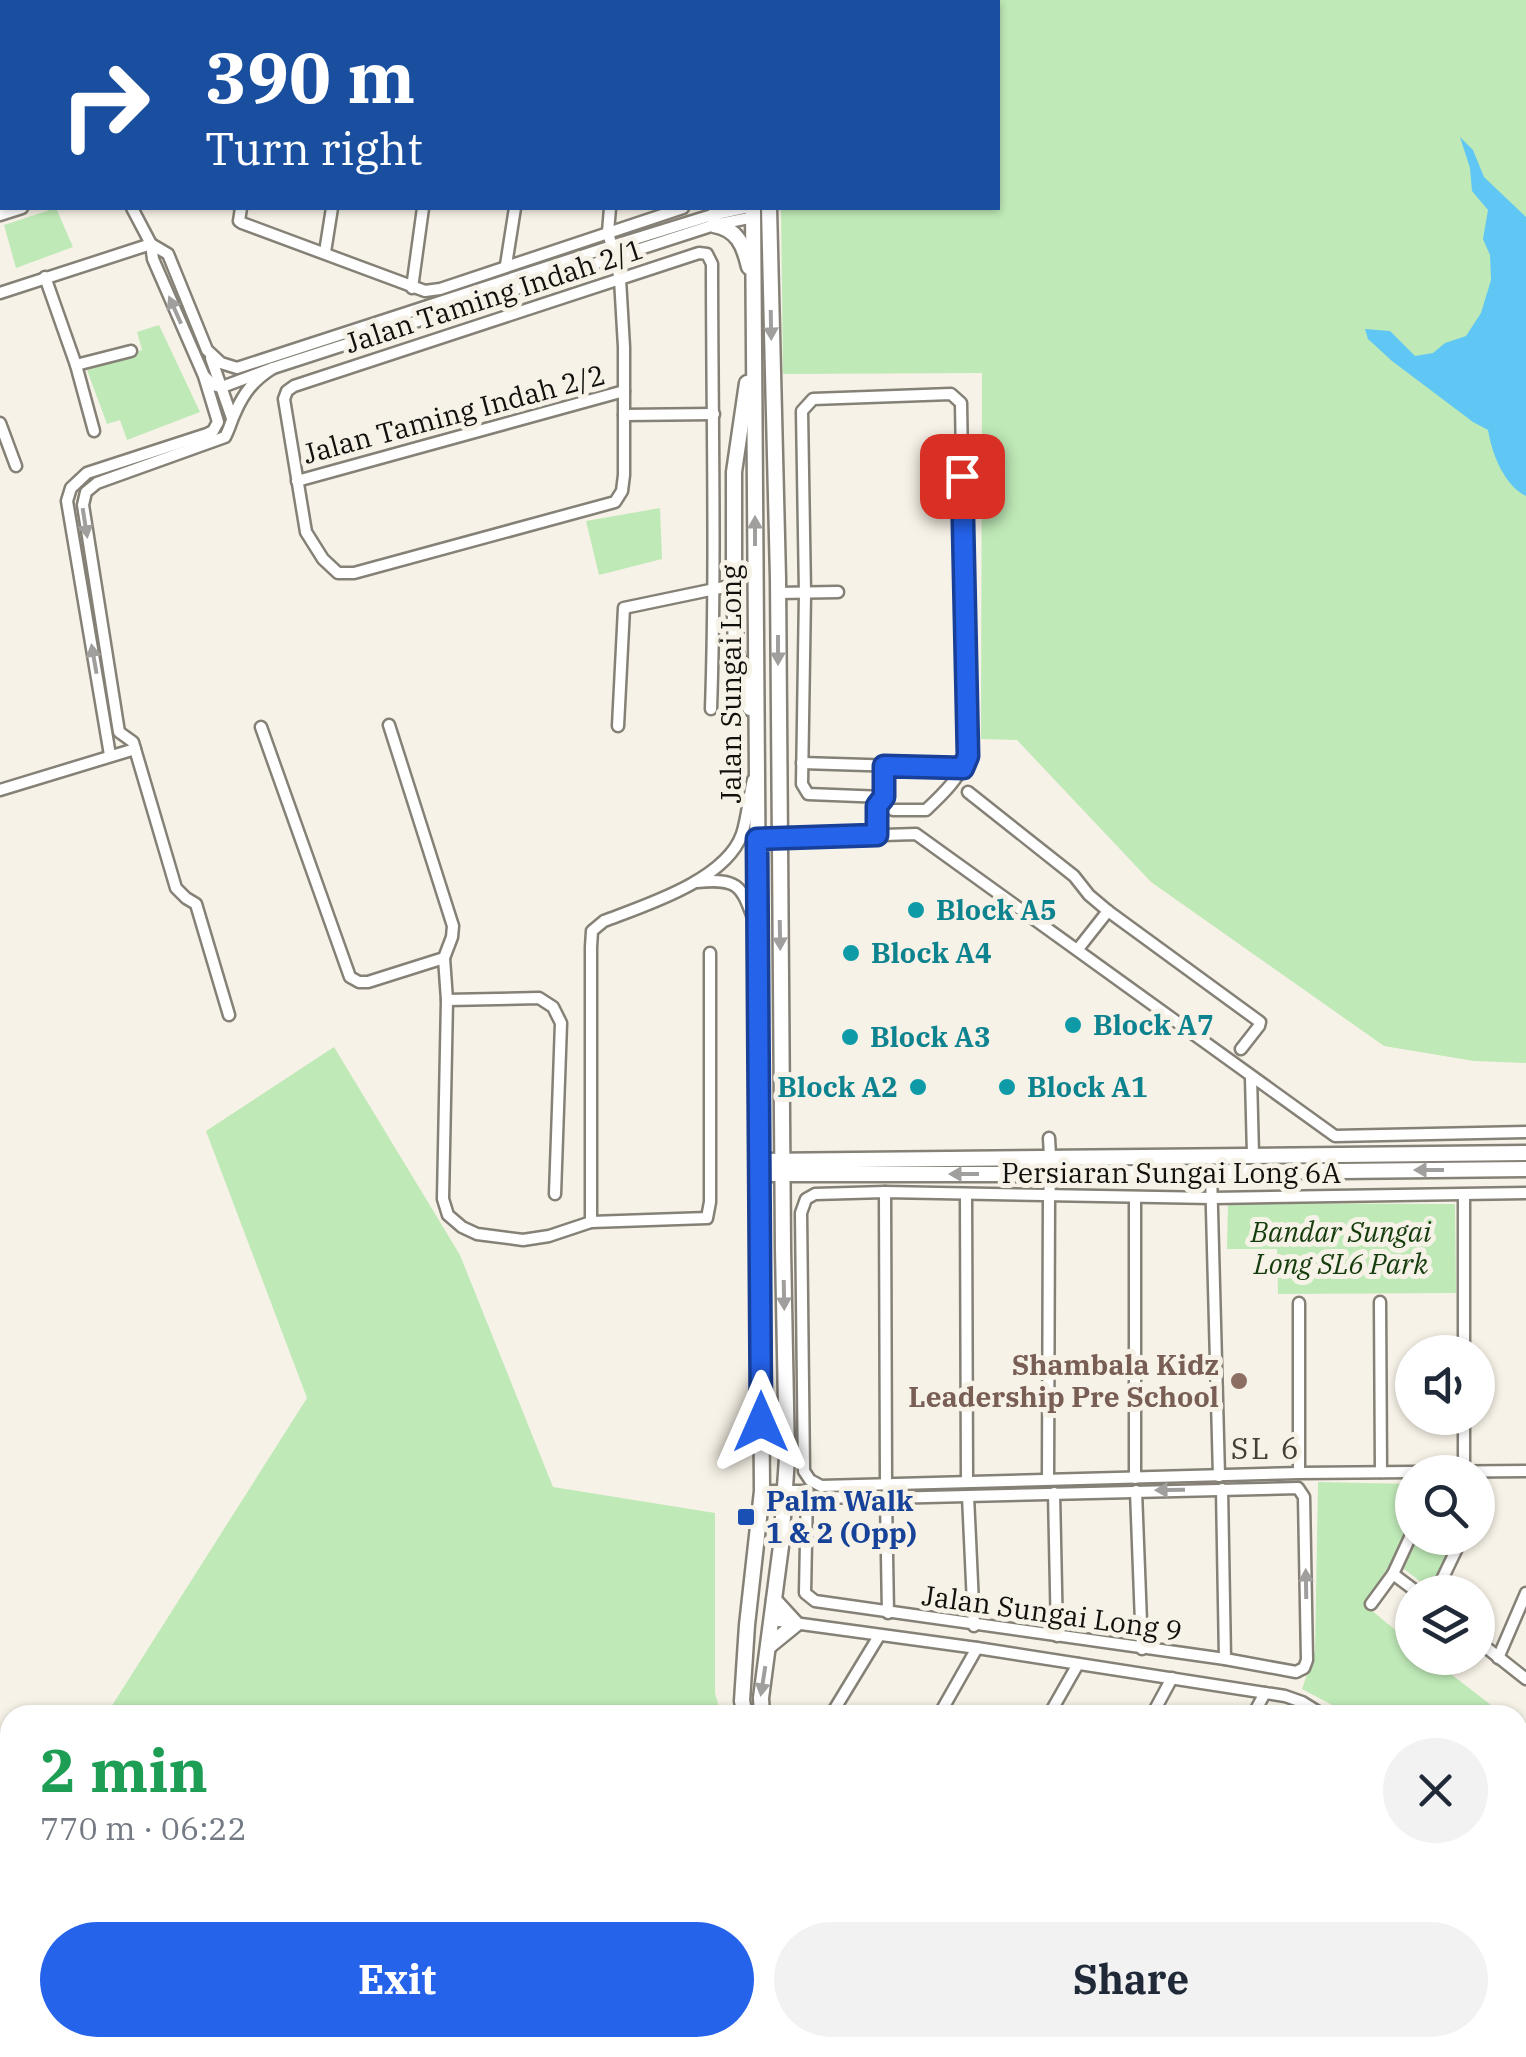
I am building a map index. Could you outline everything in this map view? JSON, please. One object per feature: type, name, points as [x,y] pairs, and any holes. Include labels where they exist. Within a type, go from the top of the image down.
[{"type":"street","points":[[133,210],[151,244],[153,258],[204,376],[216,386],[232,418]]},
{"type":"street","points":[[241,210],[240,221],[425,291],[677,210]]},
{"type":"street","points":[[325,252],[332,210]]},
{"type":"street","points":[[412,288],[423,210]]},
{"type":"street","points":[[506,265],[515,210]]},
{"type":"street","points":[[296,481],[306,532],[338,573],[354,573],[614,502],[622,491],[624,391],[620,278],[608,232],[610,210]]},
{"type":"street","points":[[216,386],[718,216],[752,210]]},
{"type":"street","name":"Jalan Sungai Long","points":[[743,1705],[762,1491],[752,282],[758,210]]},
{"type":"street","name":"Jalan Sungai Long","points":[[759,210],[770,228],[787,1458],[761,1705]]},
{"type":"street","points":[[718,216],[738,237],[752,282]]},
{"type":"street","points":[[0,293],[151,244],[168,254],[207,350],[216,386],[218,422],[213,431],[87,473],[71,488],[67,500],[110,755]]},
{"type":"street","points":[[216,386],[238,368],[614,252]]},
{"type":"street","name":"Jalan Taming Indah 2/1","points":[[296,481],[284,399],[294,386],[699,252],[707,254],[712,264],[714,414]]},
{"type":"street","points":[[45,277],[94,431]]},
{"type":"street","points":[[753,332],[734,472],[734,584],[736,651],[756,728]]},
{"type":"street","points":[[207,350],[221,363],[238,368]]},
{"type":"street","points":[[76,365],[132,351]]},
{"type":"street","points":[[229,1015],[196,904],[176,888],[136,749],[119,732],[83,505],[86,492],[96,483],[219,440],[229,431],[252,383],[274,368]]},
{"type":"street","name":"Jalan Taming Indah 2/2","points":[[296,481],[624,391]]},
{"type":"street","points":[[884,797],[808,794],[802,784],[802,411],[813,399],[951,394],[961,403],[968,756],[963,768],[926,810],[893,810]]},
{"type":"street","points":[[624,415],[714,414],[712,709]]},
{"type":"street","points":[[0,424],[16,466]]},
{"type":"street","points":[[777,585],[804,578]]},
{"type":"street","points":[[618,726],[624,608],[734,584]]},
{"type":"street","points":[[777,585],[804,593],[838,592]]},
{"type":"street","points":[[389,725],[454,926],[444,958],[443,1199],[448,1215],[462,1227],[477,1234],[523,1240],[591,1222],[707,1218],[710,953]]},
{"type":"street","points":[[261,728],[350,977],[368,982],[444,958]]},
{"type":"street","points":[[0,790],[136,749]]},
{"type":"street","points":[[802,763],[963,768]]},
{"type":"street","points":[[884,766],[884,797],[893,810],[891,834]]},
{"type":"street","points":[[591,1222],[592,930],[604,921],[694,882],[729,855],[742,835],[756,768]]},
{"type":"street","points":[[968,792],[1074,876],[1108,911],[1260,1022],[1242,1049]]},
{"type":"street","points":[[877,835],[877,806],[884,797]]},
{"type":"street","points":[[757,839],[916,834],[1335,1136],[1526,1132]]},
{"type":"street","points":[[694,882],[732,883],[742,891],[758,928]]},
{"type":"street","points":[[1078,950],[1108,911]]},
{"type":"street","points":[[446,1000],[540,998],[553,1008],[561,1022],[555,1194]]},
{"type":"street","points":[[1252,1077],[1253,1155]]},
{"type":"street","points":[[1048,1478],[1049,1138]]},
{"type":"street","points":[[784,1168],[1050,1157],[1526,1153]]},
{"type":"street","points":[[759,1167],[1051,1174],[1526,1169]]},
{"type":"street","points":[[1212,1172],[1220,1476]]},
{"type":"street","points":[[885,1192],[886,1483],[1395,1472]]},
{"type":"street","name":"Persiaran Sungai Long 6A","points":[[886,1483],[821,1486],[810,1480],[804,1470],[801,1213],[803,1202],[815,1194],[1213,1198],[1526,1193]]},
{"type":"street","points":[[966,1194],[967,1482]]},
{"type":"street","points":[[1464,1195],[1464,1335]]},
{"type":"street","points":[[1135,1197],[1135,1478]]},
{"type":"street","points":[[760,1250],[783,1249]]},
{"type":"street","points":[[1380,1302],[1382,1472]]},
{"type":"street","points":[[1299,1303],[1299,1473]]},
{"type":"street","points":[[1495,1471],[1526,1471]]},
{"type":"street","name":"Jalan Sungai Long 9","points":[[808,1497],[805,1593],[814,1602],[1296,1672],[1304,1668],[1307,1660],[1304,1496],[1293,1487],[1222,1489]]},
{"type":"street","points":[[762,1491],[807,1490],[808,1497],[886,1498],[1222,1489],[1225,1659]]},
{"type":"street","points":[[1136,1491],[1142,1648]]},
{"type":"street","points":[[1054,1493],[1058,1636]]},
{"type":"street","points":[[968,1496],[974,1626]]},
{"type":"street","points":[[886,1498],[888,1613]]},
{"type":"street","points":[[1371,1604],[1401,1555]]},
{"type":"street","points":[[750,1590],[759,1610],[772,1620],[1172,1678],[1265,1693],[1307,1705]]},
{"type":"street","points":[[1498,1658],[1526,1594]]},
{"type":"street","points":[[774,1600],[796,1624]]},
{"type":"street","points":[[746,1646],[761,1626],[772,1620]]},
{"type":"street","points":[[769,1647],[796,1624]]},
{"type":"street","points":[[837,1705],[880,1636]]},
{"type":"street","points":[[945,1705],[976,1648]]},
{"type":"street","points":[[1495,1655],[1526,1679]]},
{"type":"street","points":[[1055,1705],[1078,1664]]},
{"type":"street","points":[[1157,1705],[1172,1678]]},
{"type":"street","points":[[1258,1705],[1265,1693]]},
{"type":"green space","points":[[1000,0],[1526,0],[1526,1063],[1474,1061],[1384,1046],[1151,882],[1017,740],[981,739],[982,373],[783,374],[781,210],[1000,210]]},
{"type":"green space","points":[[57,210],[73,247],[16,268],[4,225]]},
{"type":"green space","points":[[159,325],[200,412],[127,440],[120,420],[107,424],[87,370],[142,350],[137,332]]},
{"type":"green space","points":[[660,508],[662,559],[599,575],[586,521]]},
{"type":"green space","points":[[334,1047],[460,1255],[553,1487],[715,1513],[715,1693],[718,1705],[112,1705],[307,1398],[206,1131]]},
{"type":"green space","name":"Bandar Sungai Long SL6 Park","points":[[1228,1203],[1455,1204],[1456,1293],[1278,1294],[1277,1249],[1227,1249]]},
{"type":"green space","points":[[1318,1482],[1395,1484],[1396,1555],[1364,1604],[1395,1630],[1395,1675],[1452,1675],[1491,1705],[1332,1705],[1302,1689],[1315,1651]]},
{"type":"green space","points":[[1409,1555],[1446,1555],[1437,1575],[1412,1575],[1404,1569]]},
{"type":"water","points":[[1460,137],[1473,150],[1484,177],[1526,217],[1526,496],[1500,468],[1488,430],[1392,361],[1368,339],[1365,329],[1390,331],[1415,356],[1433,353],[1445,343],[1466,336],[1481,313],[1491,280],[1490,255],[1483,239],[1488,210],[1472,191],[1470,168]]},
{"type":"place","name":"Block A5","points":[[916,910]]},
{"type":"place","name":"Block A4","points":[[851,953]]},
{"type":"place","name":"Block A7","points":[[1073,1025]]},
{"type":"place","name":"Block A3","points":[[850,1037]]},
{"type":"place","name":"Block A2","points":[[918,1087]]},
{"type":"place","name":"Block A1","points":[[1007,1087]]},
{"type":"place","name":"Shambala Kidz Leadership Pre School","points":[[1239,1381]]},
{"type":"place","name":"Palm Walk 1 & 2 (Opp)","points":[[746,1517]]},
{"type":"district","name":"SL 6","points":[[1266,1449]]},
{"type":"route","points":[[761,1422],[757,839],[877,835],[877,806],[884,797],[884,766],[963,768],[968,756],[962,476]]}]
